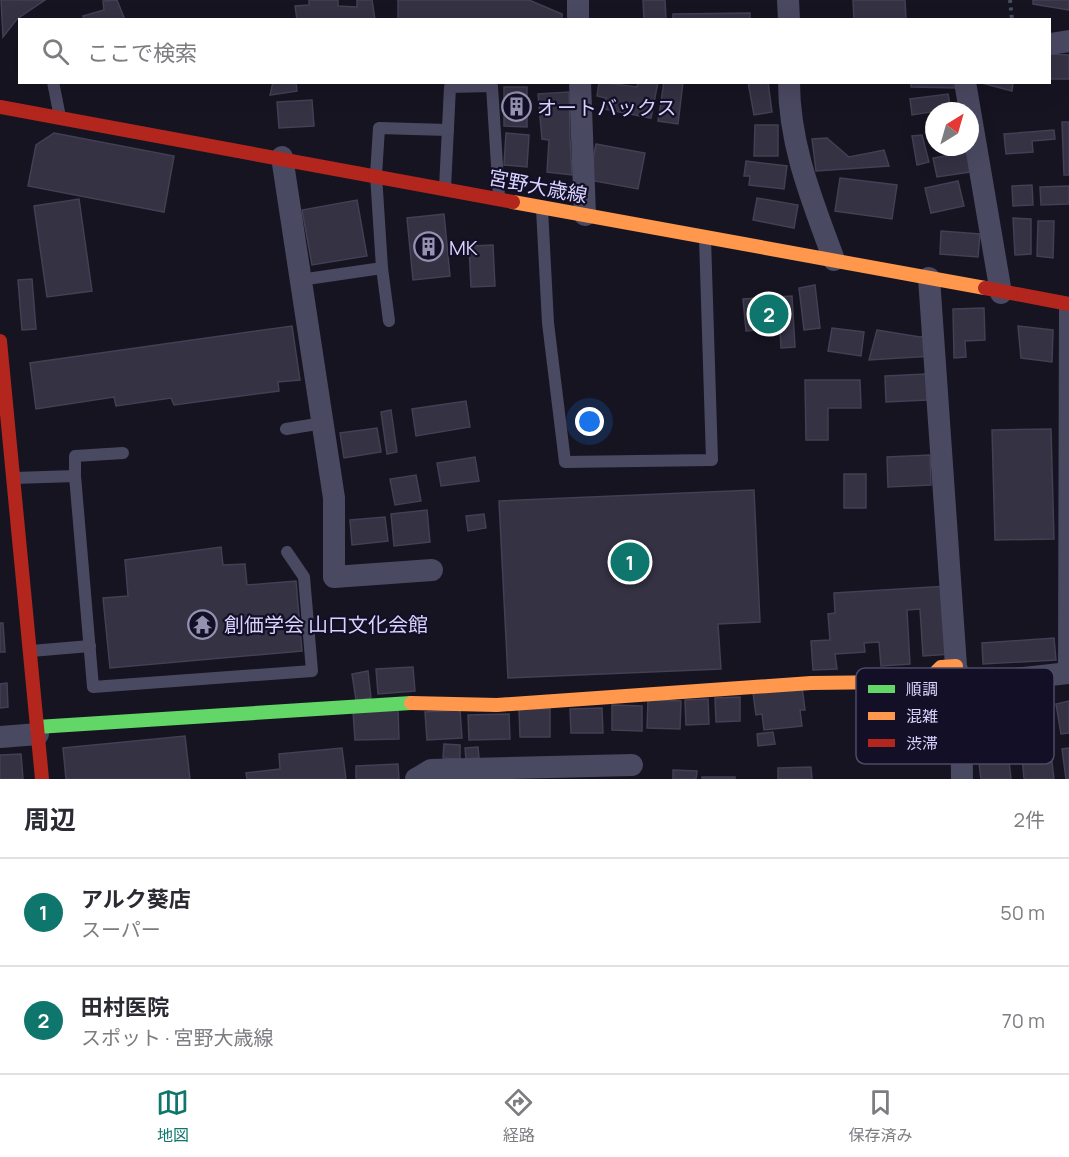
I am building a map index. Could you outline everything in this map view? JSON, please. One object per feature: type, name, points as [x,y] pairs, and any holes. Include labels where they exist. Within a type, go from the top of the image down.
[{"type":"street","points":[[578,0],[578,18]]},
{"type":"street","points":[[788,0],[789,18]]},
{"type":"street","points":[[1051,44],[1069,42]]},
{"type":"street","points":[[580,84],[585,215]]},
{"type":"street","points":[[789,84],[789,104],[796,154],[834,260]]},
{"type":"street","points":[[966,84],[1001,293]]},
{"type":"street","name":"宮野大歳線","points":[[0,107],[282,157],[1067,304]]},
{"type":"street","points":[[282,157],[334,498],[334,577],[432,570]]},
{"type":"street","points":[[929,278],[957,668]]},
{"type":"street","points":[[0,341],[42,779]]},
{"type":"street","points":[[0,737],[37,730],[349,705],[444,702],[497,705],[811,683],[856,682]]},
{"type":"street","points":[[961,764],[962,779]]},
{"type":"street","points":[[416,779],[431,770],[632,765]]},
{"type":"lane","points":[[52,84],[60,118]]},
{"type":"lane","points":[[445,188],[450,87],[492,86],[499,198]]},
{"type":"lane","points":[[389,321],[382,268],[376,175],[379,128],[448,130]]},
{"type":"lane","points":[[542,206],[548,323],[565,462],[712,460],[705,236]]},
{"type":"lane","points":[[300,280],[382,268]]},
{"type":"lane","points":[[1067,304],[1067,673]]},
{"type":"lane","points":[[286,429],[323,423]]},
{"type":"lane","points":[[123,453],[75,456],[93,687],[312,671],[304,577],[287,552]]},
{"type":"lane","points":[[13,478],[75,476]]},
{"type":"lane","points":[[30,651],[90,646]]},
{"type":"path","points":[[1010,0],[1012,18]]},
{"type":"building","points":[[1,0],[45,0],[18,18],[3,37]]},
{"type":"building","points":[[117,0],[124,18],[84,18],[83,16],[104,10],[103,1]]},
{"type":"building","points":[[309,0],[338,0],[338,6],[357,7],[357,0],[372,0],[375,18],[297,18],[295,6],[309,5]]},
{"type":"building","points":[[398,0],[529,0],[562,14],[562,18],[398,18]]},
{"type":"building","points":[[643,0],[665,0],[666,18],[644,18]]},
{"type":"building","points":[[853,0],[905,0],[906,18],[854,18]]},
{"type":"building","points":[[1033,0],[1069,0],[1069,10],[1033,4]]},
{"type":"building","points":[[750,13],[750,18],[673,18],[673,14]]},
{"type":"building","points":[[1051,54],[1069,55],[1069,79],[1051,79]]},
{"type":"building","points":[[273,84],[296,84],[297,91],[270,95]]},
{"type":"building","points":[[599,84],[637,87],[638,84],[658,84],[651,118],[604,109],[606,98],[597,96]]},
{"type":"building","points":[[664,84],[683,84],[678,124],[658,121]]},
{"type":"building","points":[[748,84],[768,84],[772,112],[754,115]]},
{"type":"building","points":[[911,84],[956,84],[956,88],[911,87]]},
{"type":"building","points":[[986,84],[1013,84],[1012,91]]},
{"type":"building","name":"オートバックス","points":[[504,87],[527,87],[527,127],[504,126]]},
{"type":"building","points":[[569,92],[572,175],[547,172],[549,140],[542,139],[538,94]]},
{"type":"building","points":[[948,94],[950,102],[925,102],[925,113],[912,115],[910,99]]},
{"type":"building","points":[[312,100],[314,126],[279,128],[277,102]]},
{"type":"building","points":[[1062,122],[1069,122],[1069,175],[1064,175]]},
{"type":"building","points":[[755,125],[778,125],[778,156],[754,156]]},
{"type":"building","points":[[1054,130],[1055,139],[1032,141],[1033,152],[1006,154],[1004,134]]},
{"type":"building","points":[[54,133],[174,156],[164,212],[28,186],[36,145]]},
{"type":"building","points":[[506,133],[529,135],[527,167],[504,165]]},
{"type":"building","points":[[922,135],[925,156],[927,156],[929,162],[917,165],[912,136]]},
{"type":"building","points":[[827,138],[849,157],[884,150],[889,166],[816,171],[812,139]]},
{"type":"building","points":[[596,144],[645,153],[638,189],[589,180]]},
{"type":"building","points":[[968,156],[970,172],[937,177],[933,158]]},
{"type":"building","points":[[746,161],[787,166],[784,189],[749,185],[750,176],[744,176]]},
{"type":"building","points":[[840,178],[897,185],[892,219],[835,211]]},
{"type":"building","points":[[958,181],[964,206],[931,213],[925,188]]},
{"type":"building","points":[[1032,185],[1033,205],[1013,206],[1012,186]]},
{"type":"building","points":[[1069,186],[1069,204],[1041,205],[1040,187]]},
{"type":"building","points":[[757,198],[798,205],[794,228],[753,220]]},
{"type":"building","points":[[79,199],[92,291],[47,297],[34,206]]},
{"type":"building","points":[[357,200],[367,256],[312,265],[302,210]]},
{"type":"building","name":"MK","points":[[444,214],[450,276],[413,280],[407,218]]},
{"type":"building","points":[[1013,218],[1031,219],[1031,254],[1015,255]]},
{"type":"building","points":[[1038,221],[1054,221],[1053,258],[1037,256]]},
{"type":"building","points":[[941,231],[980,234],[978,257],[940,254]]},
{"type":"building","points":[[493,245],[495,286],[471,287],[469,246]]},
{"type":"building","points":[[32,279],[36,329],[22,330],[18,280]]},
{"type":"building","points":[[815,285],[820,328],[804,330],[799,288]]},
{"type":"building","points":[[792,296],[795,347],[781,348],[780,328],[746,331],[743,299]]},
{"type":"building","points":[[984,308],[985,340],[965,341],[966,357],[954,358],[953,309]]},
{"type":"building","points":[[292,326],[300,380],[278,382],[279,391],[174,405],[171,398],[116,406],[114,397],[36,409],[30,363]]},
{"type":"building","points":[[1018,326],[1053,330],[1052,362],[1021,358]]},
{"type":"building","points":[[832,328],[864,332],[861,356],[828,351]]},
{"type":"building","points":[[877,330],[920,337],[931,335],[933,356],[869,360]]},
{"type":"building","points":[[926,374],[927,400],[886,402],[885,376]]},
{"type":"building","points":[[805,380],[860,380],[861,408],[828,408],[828,440],[806,440]]},
{"type":"building","points":[[466,401],[470,427],[416,436],[412,409]]},
{"type":"building","points":[[391,410],[397,452],[387,454],[381,412]]},
{"type":"building","points":[[377,428],[381,452],[344,458],[340,433]]},
{"type":"building","points":[[1051,429],[1054,539],[995,540],[992,430]]},
{"type":"building","points":[[930,455],[931,485],[888,487],[887,457]]},
{"type":"building","points":[[475,457],[479,481],[441,486],[437,463]]},
{"type":"building","points":[[844,474],[866,474],[866,508],[844,508]]},
{"type":"building","points":[[416,475],[421,501],[395,505],[390,479]]},
{"type":"building","points":[[754,490],[760,622],[718,624],[721,669],[508,678],[499,501]]},
{"type":"building","points":[[427,510],[430,542],[394,546],[391,514]]},
{"type":"building","points":[[484,514],[486,528],[468,531],[466,516]]},
{"type":"building","points":[[385,517],[388,541],[352,545],[350,520]]},
{"type":"building","name":"創価学会 山口文化会館","points":[[221,547],[223,565],[245,564],[247,585],[296,581],[302,651],[110,668],[103,598],[128,596],[125,560]]},
{"type":"building","points":[[948,586],[952,654],[923,656],[920,609],[907,610],[910,664],[881,666],[879,642],[864,643],[865,652],[835,654],[837,669],[813,670],[811,641],[830,640],[828,614],[835,613],[834,593]]},
{"type":"building","points":[[0,623],[3,623],[5,652],[0,652]]},
{"type":"building","points":[[1054,638],[1056,660],[983,664],[982,643]]},
{"type":"building","points":[[413,667],[415,691],[378,694],[376,669]]},
{"type":"building","points":[[368,671],[371,698],[356,700],[352,674]]},
{"type":"building","points":[[7,683],[8,707],[0,708],[0,684]]},
{"type":"building","points":[[802,687],[805,710],[800,710],[802,726],[764,730],[762,714],[756,715],[753,693]]},
{"type":"building","points":[[740,697],[740,721],[716,722],[715,698]]},
{"type":"building","points":[[708,699],[709,724],[686,725],[685,700]]},
{"type":"building","points":[[648,700],[681,701],[680,729],[647,728]]},
{"type":"building","points":[[1069,701],[1069,733],[1061,734],[1056,704]]},
{"type":"building","points":[[612,705],[642,706],[642,731],[612,730]]},
{"type":"building","points":[[602,708],[603,733],[571,733],[570,709]]},
{"type":"building","points":[[398,709],[399,739],[355,740],[353,711]]},
{"type":"building","points":[[519,709],[550,709],[550,737],[520,737]]},
{"type":"building","points":[[460,710],[462,738],[427,740],[425,712]]},
{"type":"building","points":[[509,714],[510,739],[469,740],[468,715]]},
{"type":"building","points":[[773,732],[775,744],[758,746],[757,734]]},
{"type":"building","points":[[185,736],[190,779],[66,779],[63,748]]},
{"type":"building","points":[[444,744],[460,745],[460,759],[443,758]]},
{"type":"building","points":[[478,747],[479,758],[466,759],[465,748]]},
{"type":"building","points":[[342,748],[346,779],[247,779],[246,773],[280,769],[279,754]]},
{"type":"building","points":[[1069,748],[1069,779],[1066,779],[1062,749]]},
{"type":"building","points":[[21,754],[23,779],[0,779],[0,755]]},
{"type":"building","points":[[398,764],[399,779],[356,779],[356,766]]},
{"type":"building","points":[[979,764],[1009,764],[1011,779],[981,779]]},
{"type":"building","points":[[1023,764],[1052,764],[1054,779],[1024,779]]},
{"type":"building","points":[[811,767],[812,779],[778,779],[778,768]]},
{"type":"building","points":[[673,770],[697,771],[696,779],[673,779]]},
{"type":"building","points":[[702,777],[735,777],[735,779],[702,779]]},
{"type":"traffic: fast","points":[[37,727],[411,703]]},
{"type":"traffic: slow","points":[[513,202],[985,288]]},
{"type":"traffic: slow","points":[[940,668],[956,666]]},
{"type":"traffic: slow","points":[[411,703],[497,705],[811,683],[856,682]]},
{"type":"traffic: jam","points":[[0,107],[513,202]]},
{"type":"traffic: jam","points":[[985,288],[1069,304]]},
{"type":"traffic: jam","points":[[0,341],[42,779]]},
{"type":"place","name":"オートバックス","points":[[516,107]]},
{"type":"place","name":"MK","points":[[428,247]]},
{"type":"place","name":"田村医院","points":[[769,314]]},
{"type":"place","name":"アルク葵店","points":[[630,562]]},
{"type":"place","name":"創価学会 山口文化会館","points":[[203,624]]}]
